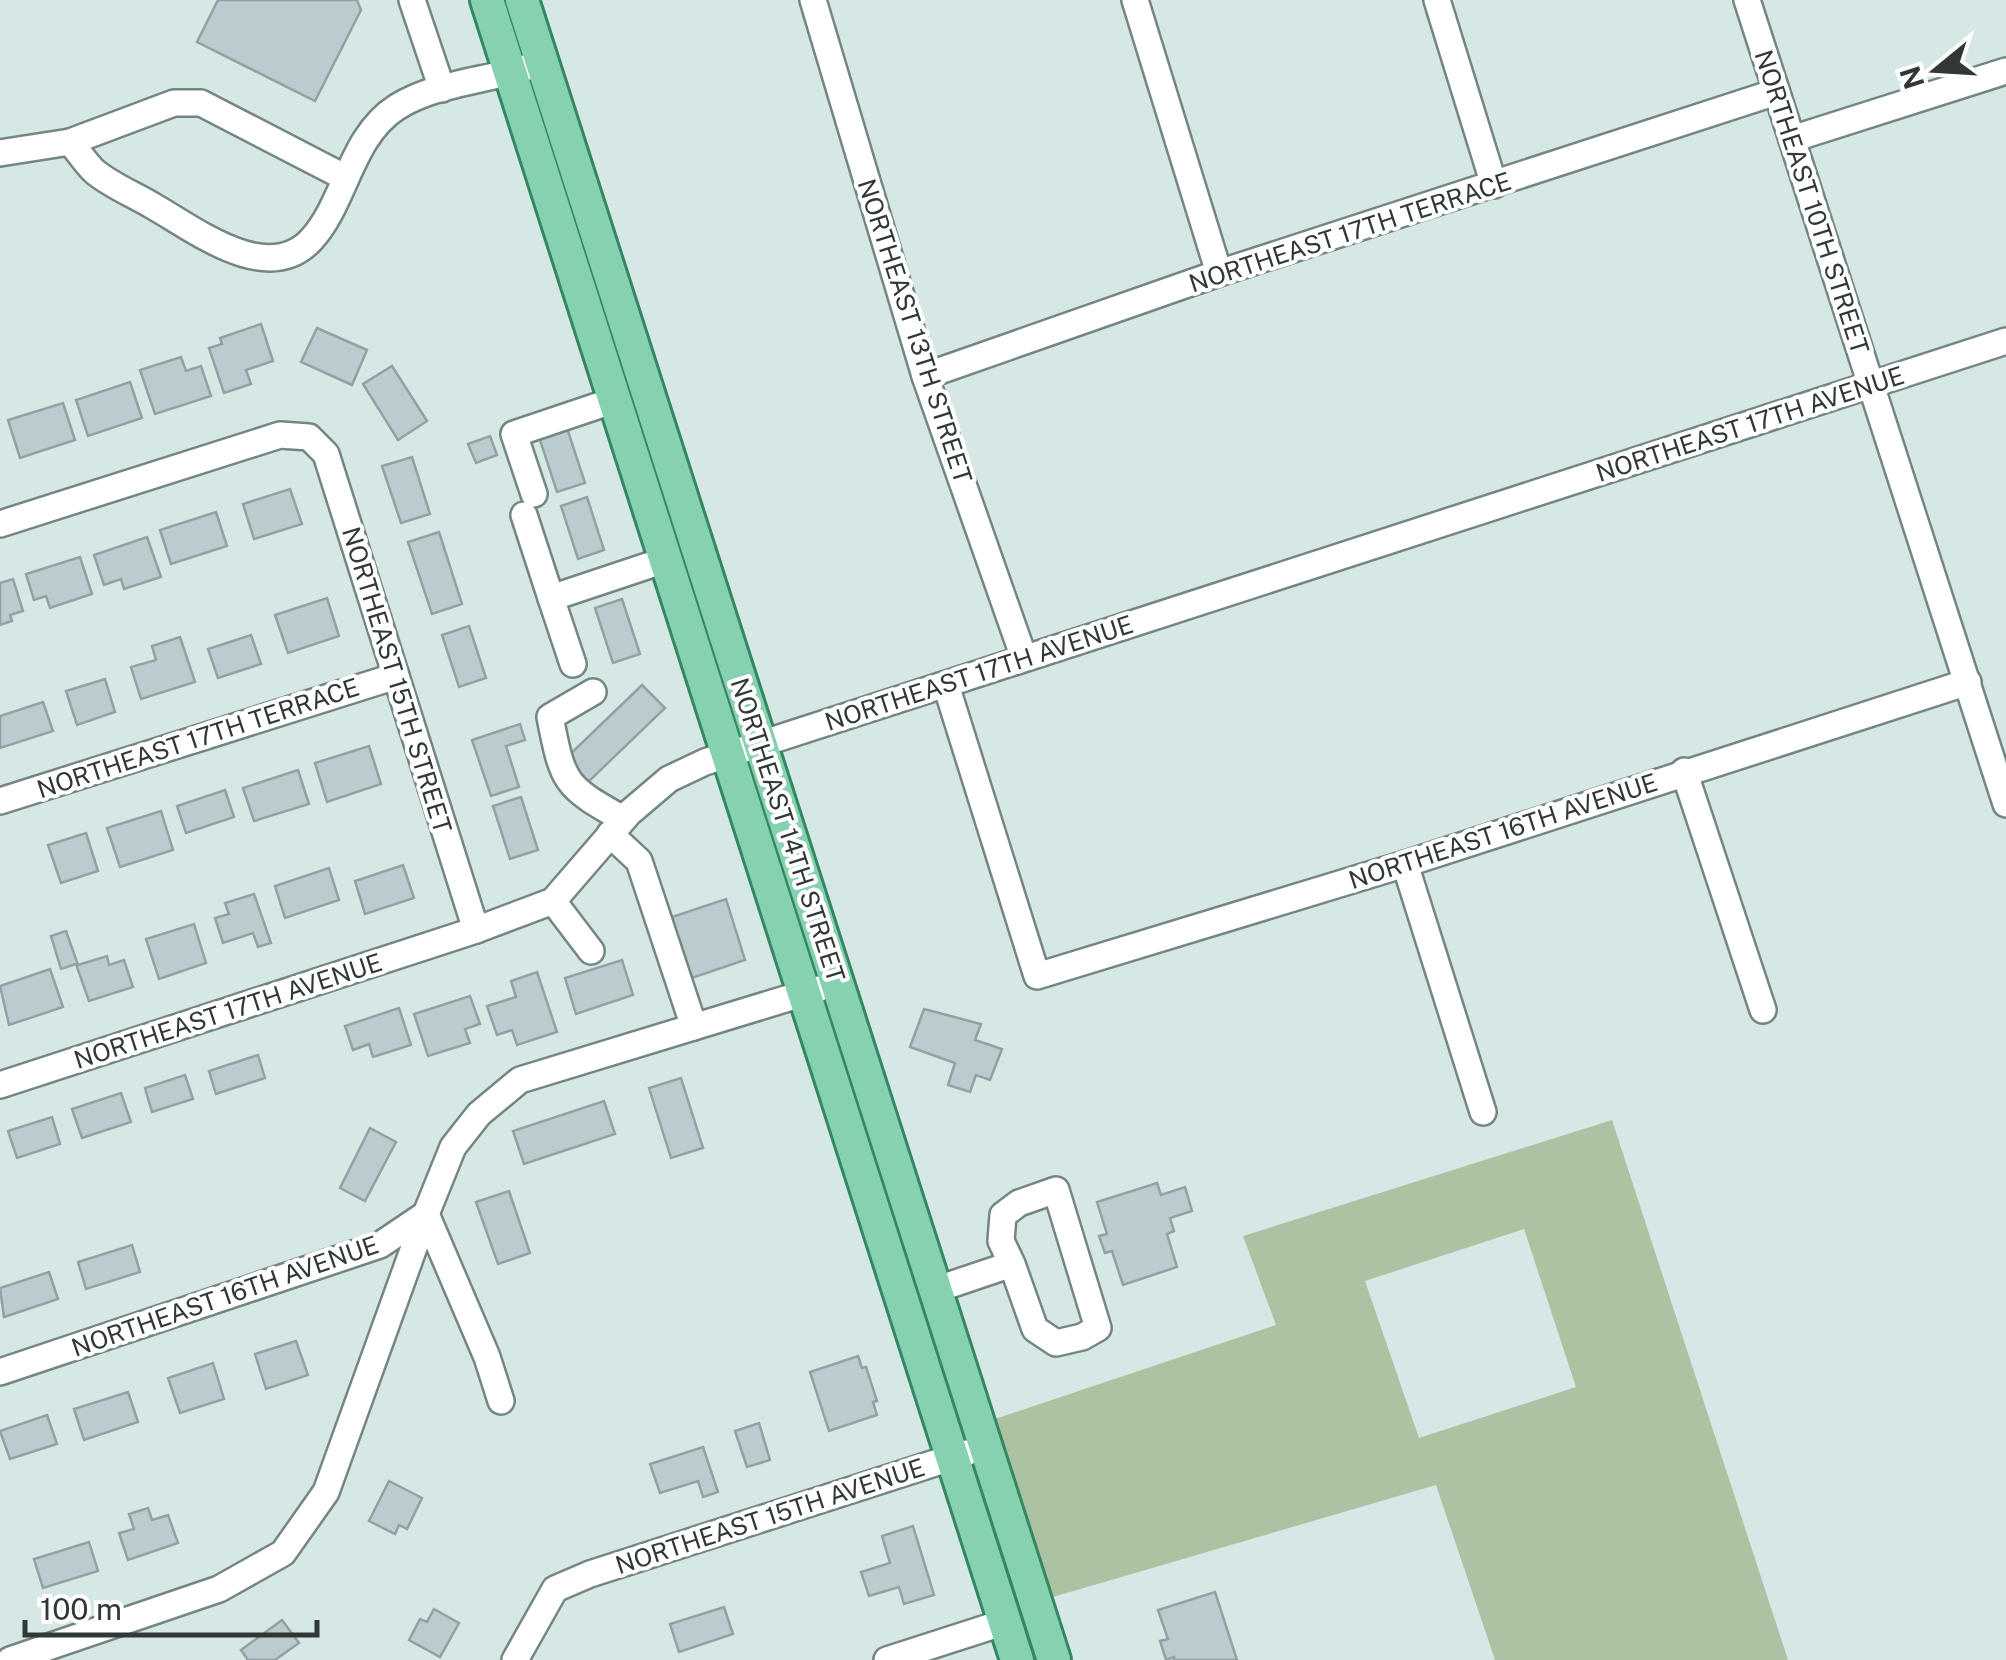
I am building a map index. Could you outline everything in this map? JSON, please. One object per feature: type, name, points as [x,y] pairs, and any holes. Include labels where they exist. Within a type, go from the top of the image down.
[{"type":"main road","name":"NORTHEAST 14TH STREET","points":[[487,0],[1017,1660]]},
{"type":"main road","name":"NORTHEAST 14TH STREET","points":[[522,0],[1054,1660]]},
{"type":"street","points":[[412,0],[442,89]]},
{"type":"street","name":"NORTHEAST 13TH STREET","points":[[813,0],[925,376],[1024,658]]},
{"type":"street","points":[[1135,0],[1218,273]]},
{"type":"street","points":[[1436,0],[1494,185]]},
{"type":"street","name":"NORTHEAST 10TH STREET","points":[[1748,0],[2006,804]]},
{"type":"street","points":[[70,142],[96,173],[236,254],[279,258],[305,246],[330,214],[357,155],[380,122],[398,106],[442,89],[542,62]]},
{"type":"street","points":[[1792,140],[2006,70]]},
{"type":"street","name":"NORTHEAST 17TH TERRACE","points":[[925,376],[1218,273],[1776,92]]},
{"type":"street","points":[[0,154],[70,142],[189,100],[201,102],[346,178]]},
{"type":"street","name":"NORTHEAST 17TH AVENUE","points":[[0,1084],[476,930],[553,901],[617,827],[669,779],[728,754],[2006,341]]},
{"type":"street","points":[[573,664],[551,598],[514,434],[615,400]]},
{"type":"street","name":"NORTHEAST 15TH STREET","points":[[0,524],[280,435],[308,437],[326,454],[476,930]]},
{"type":"street","points":[[551,598],[666,560]]},
{"type":"street","name":"NORTHEAST 17TH TERRACE","points":[[0,801],[396,676]]},
{"type":"street","name":"NORTHEAST 16TH AVENUE","points":[[946,685],[1037,976],[1405,864],[1968,682]]},
{"type":"street","points":[[593,692],[550,717],[560,765],[578,793],[617,827],[640,861],[694,1027]]},
{"type":"street","points":[[1684,772],[1763,1010]]},
{"type":"street","points":[[1405,864],[1483,1112]]},
{"type":"street","points":[[553,901],[591,952]]},
{"type":"street","points":[[10,1660],[219,1589],[282,1553],[326,1492],[426,1214],[453,1147],[478,1114],[520,1080],[837,983]]},
{"type":"street","points":[[1056,1190],[1098,1328],[1082,1337],[1056,1343],[1036,1329],[1012,1264],[1001,1240],[1003,1215],[1019,1203],[1056,1190]]},
{"type":"street","points":[[426,1214],[501,1401]]},
{"type":"street","name":"NORTHEAST 16TH AVENUE","points":[[0,1372],[380,1245],[426,1214]]},
{"type":"street","points":[[935,1290],[1012,1264]]},
{"type":"street","name":"NORTHEAST 15TH AVENUE","points":[[515,1660],[555,1589],[608,1568],[985,1446]]},
{"type":"street","points":[[887,1660],[1005,1622]]},
{"type":"green space","points":[[1612,1120],[1788,1660],[1495,1660],[1436,1485],[1046,1599],[989,1421],[1276,1325],[1243,1236]],"holes":[[[1524,1229],[1576,1387],[1419,1438],[1365,1281]]]},
{"type":"building","points":[[218,0],[357,0],[361,10],[315,101],[197,42]]},
{"type":"building","points":[[261,324],[273,361],[246,370],[251,384],[224,393],[209,348],[222,344],[220,338]]},
{"type":"building","points":[[317,328],[367,350],[352,385],[301,362]]},
{"type":"building","points":[[181,357],[186,371],[201,366],[211,396],[155,414],[140,370]]},
{"type":"building","points":[[392,366],[427,421],[398,440],[363,384]]},
{"type":"building","points":[[130,382],[142,418],[88,436],[76,400]]},
{"type":"building","points":[[63,403],[75,440],[20,458],[8,420]]},
{"type":"building","points":[[567,428],[585,483],[557,492],[539,437]]},
{"type":"building","points":[[490,436],[497,455],[476,463],[468,444]]},
{"type":"building","points":[[412,457],[430,514],[401,523],[382,466]]},
{"type":"building","points":[[290,489],[302,524],[254,539],[243,504]]},
{"type":"building","points":[[587,497],[604,550],[578,559],[561,506]]},
{"type":"building","points":[[216,512],[227,546],[171,564],[160,530]]},
{"type":"building","points":[[439,532],[462,604],[432,614],[408,542]]},
{"type":"building","points":[[147,537],[161,577],[124,589],[121,579],[104,585],[94,555]]},
{"type":"building","points":[[80,557],[92,594],[50,608],[46,596],[34,600],[26,574]]},
{"type":"building","points":[[13,579],[23,611],[10,615],[12,621],[0,625],[0,583]]},
{"type":"building","points":[[327,598],[339,636],[288,653],[275,615]]},
{"type":"building","points":[[622,599],[640,654],[613,663],[595,608]]},
{"type":"building","points":[[469,626],[486,678],[459,687],[442,635]]},
{"type":"building","points":[[251,635],[261,664],[218,678],[208,649]]},
{"type":"building","points":[[180,637],[195,682],[141,699],[131,667],[156,660],[152,646]]},
{"type":"building","points":[[105,679],[115,712],[77,725],[66,691]]},
{"type":"building","points":[[642,685],[665,708],[585,785],[563,761]]},
{"type":"building","points":[[43,702],[53,731],[0,748],[0,716]]},
{"type":"building","points":[[520,724],[525,740],[506,746],[519,787],[491,796],[472,740]]},
{"type":"building","points":[[369,746],[381,784],[327,802],[315,763]]},
{"type":"building","points":[[298,770],[309,804],[254,821],[243,788]]},
{"type":"building","points":[[225,790],[234,817],[186,833],[177,806]]},
{"type":"building","points":[[521,797],[538,850],[510,859],[493,806]]},
{"type":"building","points":[[161,811],[173,850],[120,867],[107,828]]},
{"type":"building","points":[[86,833],[98,871],[61,883],[48,845]]},
{"type":"building","points":[[403,865],[414,898],[365,914],[355,881]]},
{"type":"building","points":[[329,868],[339,900],[285,918],[275,886]]},
{"type":"building","points":[[254,894],[271,943],[258,947],[253,933],[223,943],[215,918],[229,914],[225,903]]},
{"type":"building","points":[[726,899],[745,960],[689,979],[669,918]]},
{"type":"building","points":[[194,924],[206,963],[159,979],[146,939]]},
{"type":"building","points":[[66,931],[78,965],[107,956],[109,965],[124,960],[133,987],[89,1001],[76,964],[61,969],[51,936]]},
{"type":"building","points":[[622,960],[633,995],[576,1014],[565,978]]},
{"type":"building","points":[[50,969],[63,1007],[9,1025],[0,986]]},
{"type":"building","points":[[537,972],[557,1032],[517,1045],[512,1030],[497,1035],[487,1006],[516,997],[511,981]]},
{"type":"building","points":[[470,996],[480,1024],[465,1029],[470,1043],[428,1056],[414,1014]]},
{"type":"building","points":[[399,1008],[411,1045],[373,1057],[369,1044],[353,1050],[345,1026]]},
{"type":"building","points":[[924,1009],[981,1024],[975,1040],[1002,1049],[990,1080],[976,1075],[970,1092],[948,1085],[955,1063],[910,1047]]},
{"type":"building","points":[[258,1055],[265,1078],[216,1094],[209,1071]]},
{"type":"building","points":[[185,1075],[193,1099],[152,1112],[145,1088]]},
{"type":"building","points":[[681,1078],[703,1148],[671,1158],[649,1088]]},
{"type":"building","points":[[121,1093],[131,1122],[82,1138],[72,1109]]},
{"type":"building","points":[[604,1101],[615,1134],[524,1164],[513,1131]]},
{"type":"building","points":[[52,1117],[60,1144],[17,1158],[8,1131]]},
{"type":"building","points":[[370,1128],[396,1142],[365,1201],[340,1188]]},
{"type":"building","points":[[1157,1183],[1161,1195],[1185,1187],[1192,1211],[1170,1218],[1174,1231],[1167,1234],[1177,1267],[1123,1285],[1112,1251],[1105,1253],[1099,1236],[1107,1234],[1097,1202]]},
{"type":"building","points":[[509,1191],[530,1253],[498,1264],[476,1202]]},
{"type":"building","points":[[132,1245],[140,1272],[86,1289],[78,1262]]},
{"type":"building","points":[[49,1272],[58,1299],[4,1317],[0,1288]]},
{"type":"building","points":[[296,1341],[308,1375],[266,1389],[255,1354]]},
{"type":"building","points":[[858,1356],[862,1368],[866,1367],[877,1401],[873,1402],[877,1415],[829,1431],[810,1372]]},
{"type":"building","points":[[213,1363],[224,1399],[180,1413],[168,1378]]},
{"type":"building","points":[[128,1392],[138,1422],[84,1440],[74,1409]]},
{"type":"building","points":[[47,1415],[57,1444],[10,1459],[0,1431]]},
{"type":"building","points":[[759,1423],[770,1460],[747,1467],[735,1431]]},
{"type":"building","points":[[703,1447],[718,1492],[703,1497],[698,1481],[660,1493],[650,1464]]},
{"type":"building","points":[[389,1481],[422,1498],[407,1529],[399,1525],[395,1534],[369,1521]]},
{"type":"building","points":[[148,1508],[152,1520],[168,1515],[178,1543],[128,1560],[119,1533],[134,1529],[129,1514]]},
{"type":"building","points":[[913,1526],[934,1595],[904,1604],[899,1587],[869,1596],[861,1572],[890,1563],[882,1536]]},
{"type":"building","points":[[89,1542],[98,1571],[43,1588],[34,1559]]},
{"type":"building","points":[[1215,1592],[1237,1660],[1166,1660],[1160,1641],[1168,1639],[1158,1610]]},
{"type":"building","points":[[724,1607],[733,1634],[679,1652],[670,1624]]},
{"type":"building","points":[[434,1609],[459,1623],[440,1657],[409,1640],[420,1619],[427,1622]]},
{"type":"building","points":[[282,1620],[299,1643],[275,1660],[248,1660],[241,1650]]}]
